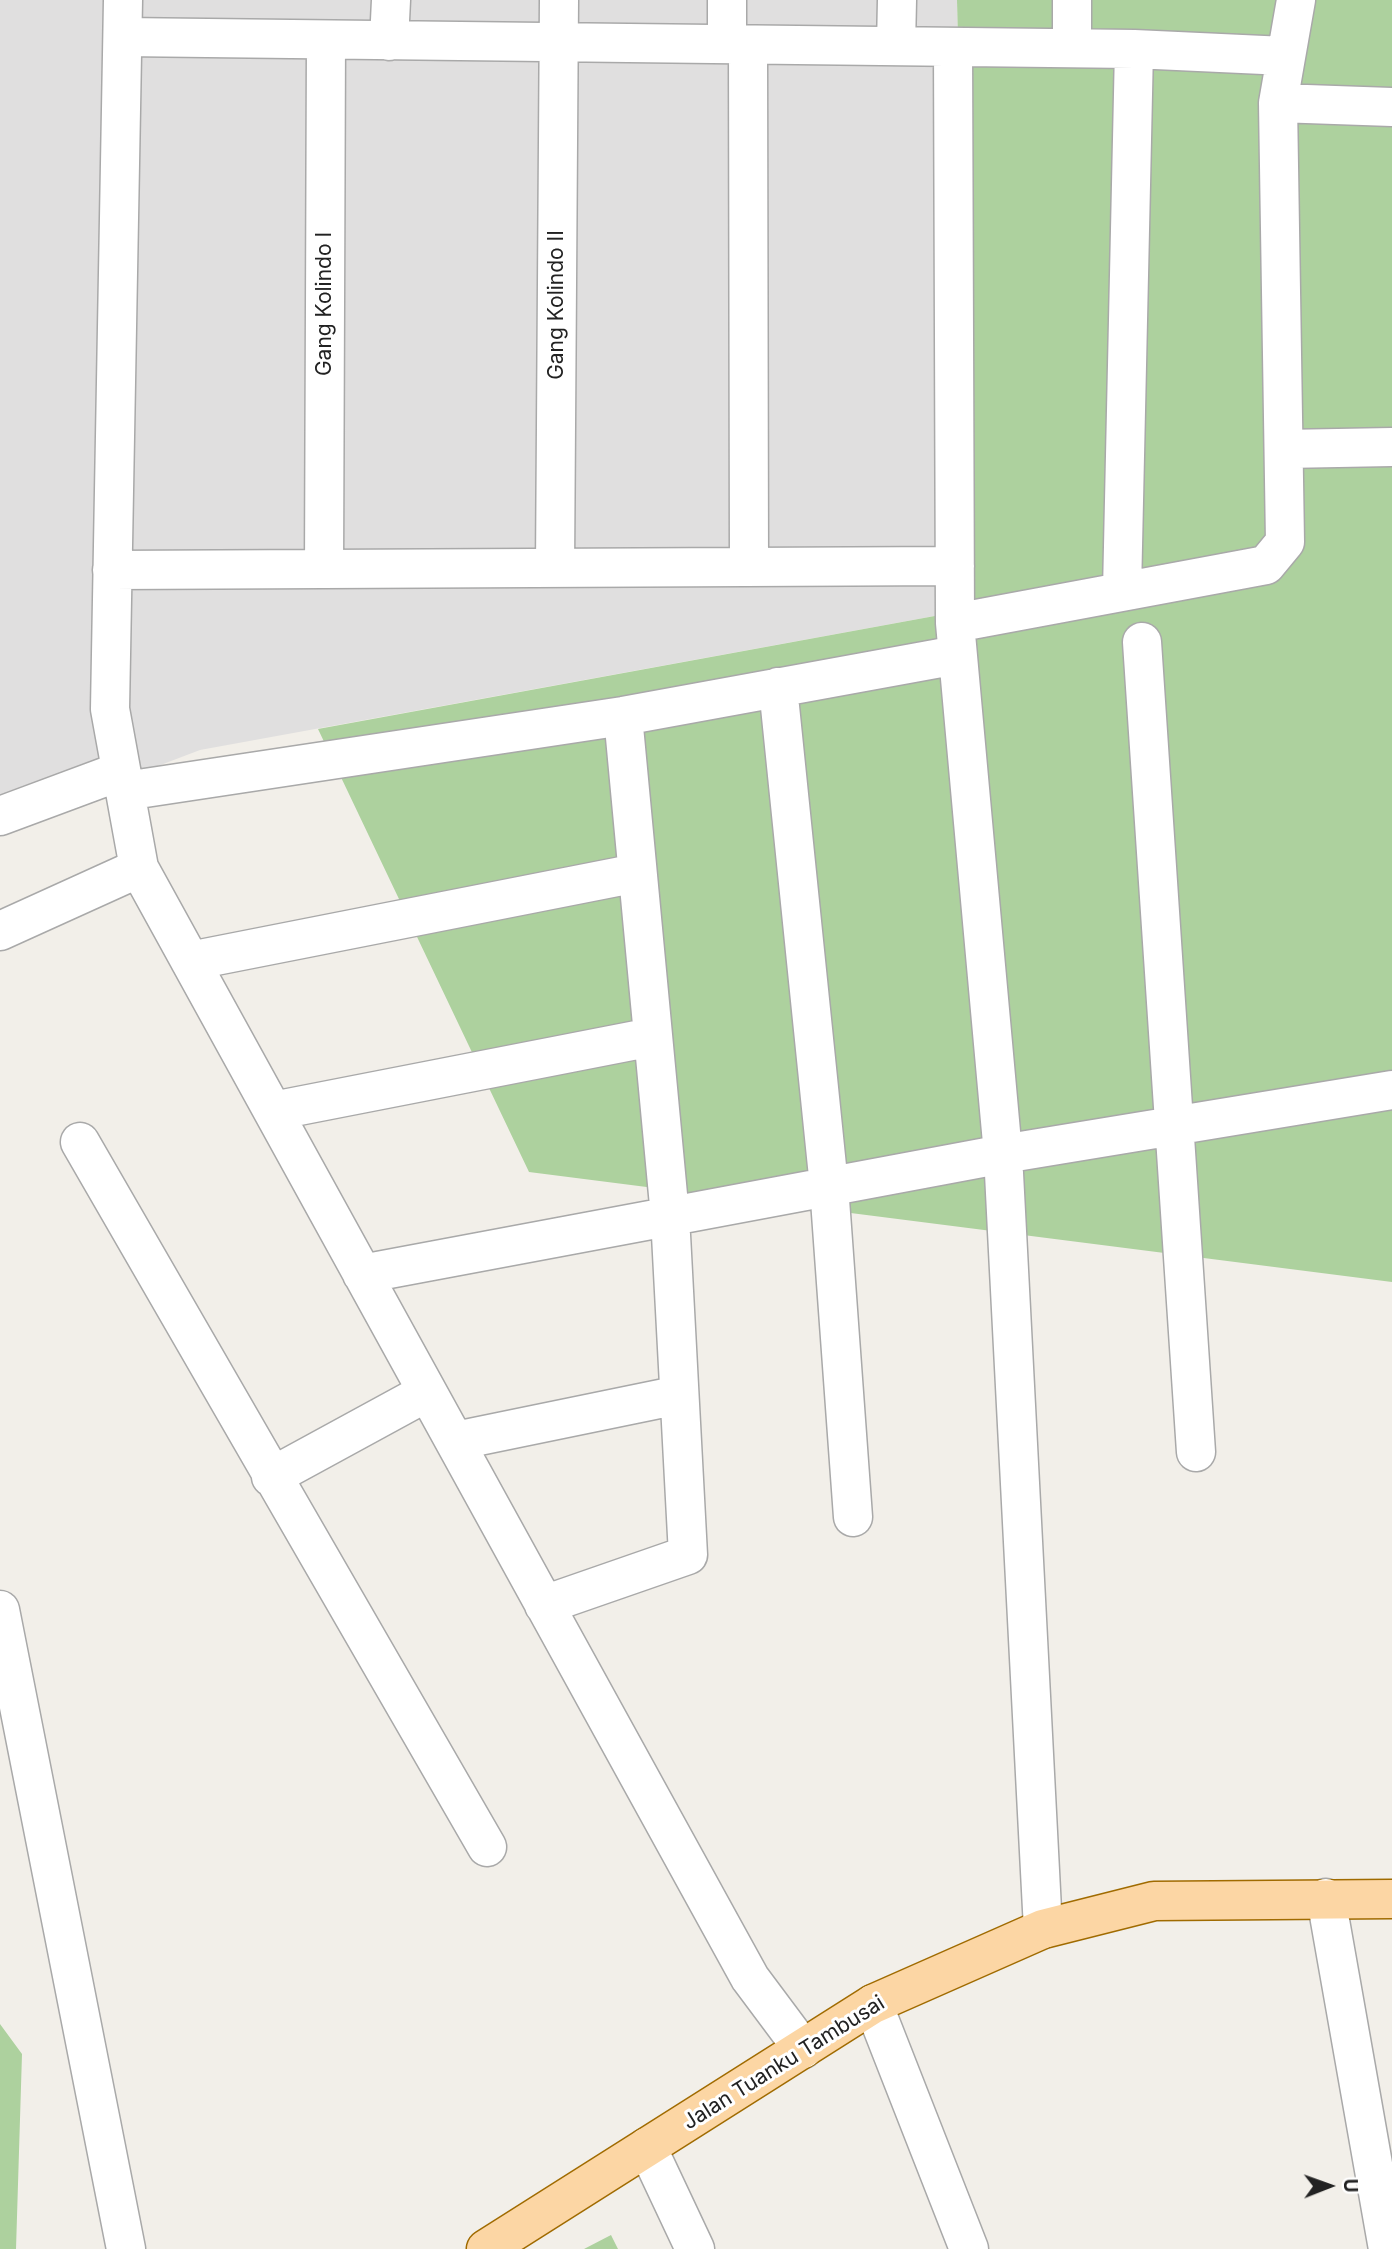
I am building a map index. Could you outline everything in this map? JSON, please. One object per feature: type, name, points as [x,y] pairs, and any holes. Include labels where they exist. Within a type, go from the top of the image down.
[{"type":"main road","name":"Jalan Tuanku Tambusai","points":[[486,2249],[873,2004],[1043,1929],[1154,1901],[1392,1899]]},
{"type":"street","points":[[123,0],[110,709],[139,868],[750,1978],[803,2049]]},
{"type":"street","points":[[389,41],[390,0]]},
{"type":"street","name":"Gang Kolindo II","points":[[555,567],[559,0]]},
{"type":"street","points":[[727,0],[738,45],[749,567]]},
{"type":"street","points":[[896,47],[897,0]]},
{"type":"street","points":[[1072,0],[1072,48]]},
{"type":"street","points":[[0,816],[123,781],[623,716],[778,687],[1122,591],[1266,565],[1285,542],[1278,103],[1296,0]]},
{"type":"street","points":[[123,37],[1134,49],[1286,56]]},
{"type":"street","name":"Gang Kolindo I","points":[[324,569],[326,40]]},
{"type":"street","points":[[953,47],[956,639],[1003,1154],[1043,1929]]},
{"type":"street","points":[[1122,591],[1134,49]]},
{"type":"street","points":[[1278,103],[1392,107]]},
{"type":"street","points":[[1284,449],[1392,447]]},
{"type":"street","points":[[112,570],[955,566]]},
{"type":"street","points":[[1142,642],[1196,1452]]},
{"type":"street","points":[[778,687],[830,1186],[853,1517]]},
{"type":"street","points":[[544,1605],[688,1555],[670,1216],[623,716]]},
{"type":"street","points":[[0,931],[139,868]]},
{"type":"street","points":[[190,961],[637,873]]},
{"type":"street","points":[[273,1111],[652,1037]]},
{"type":"street","points":[[362,1273],[1003,1154],[1392,1090]]},
{"type":"street","points":[[80,1142],[487,1847]]},
{"type":"street","points":[[271,1477],[427,1392]]},
{"type":"street","points":[[455,1441],[679,1395]]},
{"type":"street","points":[[0,1610],[126,2249]]},
{"type":"street","points":[[1326,1898],[1384,2164],[1388,2249]]},
{"type":"street","points":[[873,2004],[969,2249]]},
{"type":"street","points":[[647,2147],[695,2249]]},
{"type":"shaded area","points":[[0,0],[957,0],[973,609],[200,750],[0,826]]},
{"type":"green space","points":[[957,0],[1392,0],[1392,1282],[529,1172],[318,729],[973,609]]},
{"type":"green space","points":[[0,2024],[22,2054],[16,2249],[0,2249]]},
{"type":"green space","points":[[611,2235],[618,2249],[584,2249]]}]
